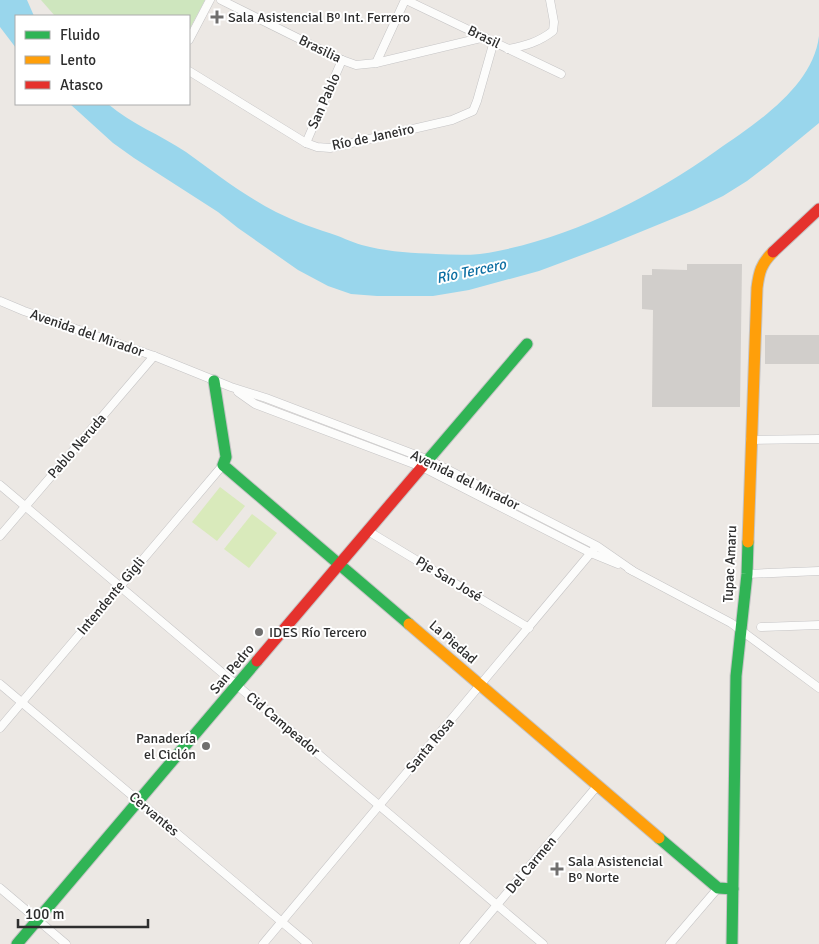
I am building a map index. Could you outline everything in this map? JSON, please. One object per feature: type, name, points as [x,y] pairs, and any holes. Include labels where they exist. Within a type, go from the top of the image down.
[{"type":"street","points":[[190,38],[210,0]]},
{"type":"street","name":"Brasilia","points":[[221,0],[237,4],[342,60],[356,65],[376,63],[485,37]]},
{"type":"street","points":[[376,63],[406,0]]},
{"type":"street","name":"Brasil","points":[[406,0],[561,74]]},
{"type":"street","points":[[508,49],[528,45],[553,32],[554,22],[550,0]]},
{"type":"street","name":"Río de Janeiro","points":[[190,73],[306,142],[317,147],[330,148],[452,120],[473,111],[494,41]]},
{"type":"street","name":"San Pablo","points":[[306,142],[342,60]]},
{"type":"street","name":"Tupac Amaru","points":[[732,944],[736,676],[747,574],[750,440],[759,271],[767,258],[819,210]]},
{"type":"street","name":"Avenida del Mirador","points":[[0,301],[154,356],[230,387],[255,404],[426,463],[597,546],[633,571]]},
{"type":"street","name":"San Pedro","points":[[17,944],[527,344]]},
{"type":"street","name":"Pablo Neruda","points":[[0,536],[154,356]]},
{"type":"street","points":[[214,381],[226,457],[223,465]]},
{"type":"street","points":[[750,440],[819,439]]},
{"type":"street","name":"Avenida del Mirador","points":[[426,463],[591,553],[633,571],[720,616],[819,688]]},
{"type":"street","name":"La Piedad","points":[[223,465],[718,888]]},
{"type":"street","name":"Intendente Gigli","points":[[0,728],[223,465]]},
{"type":"street","name":"Cid Campeador","points":[[0,484],[543,944]]},
{"type":"street","name":"Pje San José","points":[[368,531],[529,628]]},
{"type":"street","name":"Santa Rosa","points":[[263,944],[597,546]]},
{"type":"street","points":[[747,574],[819,571]]},
{"type":"street","points":[[761,627],[819,625]]},
{"type":"street","name":"Cervantes","points":[[0,684],[308,944]]},
{"type":"street","name":"Del Carmen","points":[[464,944],[598,786]]},
{"type":"street","points":[[0,888],[66,944]]},
{"type":"street","points":[[670,944],[718,888],[733,889]]},
{"type":"green space","points":[[41,0],[205,0],[190,28],[190,15],[54,15]]},
{"type":"green space","points":[[220,487],[245,506],[217,541],[192,522]]},
{"type":"green space","points":[[252,514],[277,533],[249,568],[224,549]]},
{"type":"water","points":[[0,0],[27,0],[34,15],[15,15],[15,47],[0,27]]},
{"type":"water","name":"Río Tercero","points":[[819,36],[819,123],[747,181],[723,196],[694,210],[539,271],[469,290],[433,296],[351,294],[328,286],[298,270],[218,212],[134,158],[113,143],[71,105],[109,105],[126,118],[186,152],[252,198],[276,212],[314,228],[378,249],[452,255],[483,254],[527,244],[585,224],[666,184],[748,129],[780,102],[806,72]]},
{"type":"building","points":[[687,264],[742,264],[740,407],[652,407],[653,310],[642,309],[642,275],[652,275],[652,269],[687,270]]},
{"type":"building","points":[[765,335],[819,335],[819,364],[765,364]]},
{"type":"traffic: fast","points":[[422,467],[527,344]]},
{"type":"traffic: fast","points":[[214,381],[226,457],[223,465],[409,624]]},
{"type":"traffic: fast","points":[[732,944],[736,676],[747,574],[748,542]]},
{"type":"traffic: fast","points":[[17,944],[257,661]]},
{"type":"traffic: fast","points":[[659,838],[718,888],[733,889]]},
{"type":"traffic: slow","points":[[748,542],[757,288],[761,268],[773,252]]},
{"type":"traffic: slow","points":[[409,624],[659,838]]},
{"type":"traffic: jam","points":[[773,252],[819,209]]},
{"type":"traffic: jam","points":[[257,661],[422,467]]},
{"type":"place","name":"Sala Asistencial Bº Int. Ferrero","points":[[217,17]]},
{"type":"place","name":"IDES Río Tercero","points":[[259,632]]},
{"type":"place","name":"Panadería el Ciclón","points":[[206,746]]},
{"type":"place","name":"Sala Asistencial Bº Norte","points":[[557,869]]}]
